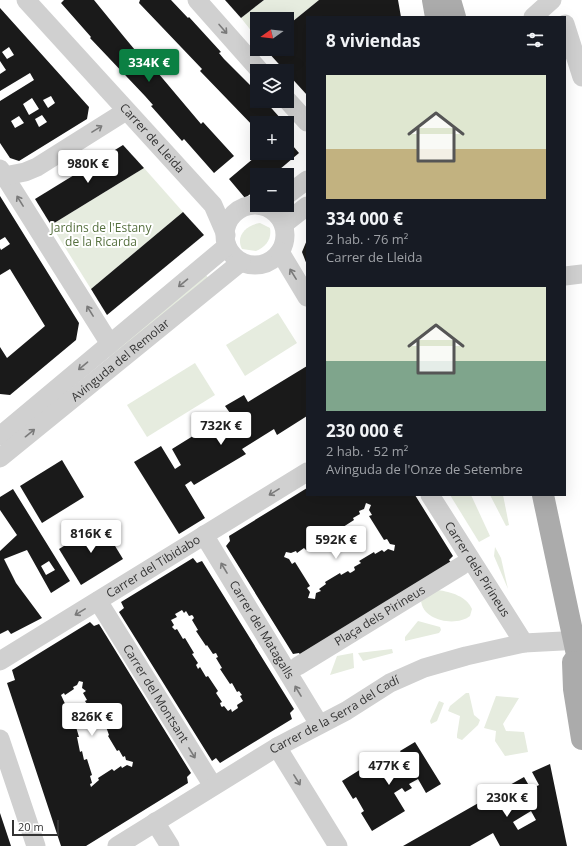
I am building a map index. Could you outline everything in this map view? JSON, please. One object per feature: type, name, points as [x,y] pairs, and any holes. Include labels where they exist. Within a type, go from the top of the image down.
[{"type":"main road","points":[[434,0],[436,16]]},
{"type":"main road","points":[[450,0],[455,16]]},
{"type":"main road","points":[[544,496],[578,640],[582,678]]},
{"type":"main road","points":[[578,640],[572,678],[582,739]]},
{"type":"street","name":"Carrer de Lleida","points":[[26,0],[200,192],[213,205],[234,214]]},
{"type":"street","points":[[197,0],[254,64]]},
{"type":"street","points":[[534,16],[552,1],[561,16]]},
{"type":"street","points":[[566,27],[582,77]]},
{"type":"street","points":[[294,108],[306,121]]},
{"type":"street","points":[[110,344],[2,174],[25,172],[37,167],[126,111]]},
{"type":"street","points":[[294,190],[306,181]]},
{"type":"street","points":[[200,192],[208,203],[216,226],[217,235],[213,258]]},
{"type":"street","name":"Carrer de Lleida","points":[[213,205],[227,240]]},
{"type":"street","points":[[250,206],[242,208],[234,214],[226,227],[227,240],[232,254],[241,262],[254,265],[264,263],[274,258],[280,252],[284,243],[284,224],[275,212]]},
{"type":"street","points":[[284,224],[306,207]]},
{"type":"street","name":"Avinguda del Remolar","points":[[1,433],[213,258],[227,240]]},
{"type":"street","points":[[280,252],[306,294]]},
{"type":"street","name":"Avinguda del Remolar","points":[[0,458],[241,262]]},
{"type":"street","points":[[566,276],[582,274]]},
{"type":"street","name":"Carrer del Tibidabo","points":[[0,661],[306,473]]},
{"type":"street","name":"Carrer dels Pirineus","points":[[431,496],[524,643]]},
{"type":"street","name":"Carrer del Matagalls","points":[[204,535],[319,724]]},
{"type":"street","name":"Plaça dels Pirineus","points":[[298,666],[461,566]]},
{"type":"street","name":"Carrer del Montsant","points":[[98,601],[213,786]]},
{"type":"street","name":"Carrer de la Serra del Cadí","points":[[117,846],[277,747],[346,711],[390,683],[424,668],[466,656],[524,643],[578,640]]},
{"type":"street","points":[[0,739],[5,770],[36,846]]},
{"type":"street","points":[[277,747],[338,846]]},
{"type":"street","points":[[155,822],[170,846]]},
{"type":"green space","points":[[264,0],[319,0],[294,20],[294,12],[250,12],[250,29],[241,18]]},
{"type":"green space","name":"Jardins de l'Estany de la Ricarda","points":[[144,168],[183,212],[91,289],[51,225]]},
{"type":"green space","points":[[260,223],[270,228],[268,242],[256,251],[242,249],[240,244],[241,235],[247,228]]},
{"type":"green space","points":[[206,275],[209,279],[112,361],[108,356]]},
{"type":"green space","points":[[278,313],[297,343],[245,376],[226,345]]},
{"type":"green space","points":[[195,363],[215,395],[147,437],[127,405]]},
{"type":"green space","points":[[451,496],[471,496],[490,536],[479,542]]},
{"type":"green space","points":[[491,496],[503,496],[509,525],[506,526]]},
{"type":"green space","points":[[495,547],[501,558],[508,589],[494,556]]},
{"type":"green space","points":[[438,590],[453,593],[466,601],[472,609],[470,616],[457,621],[449,621],[441,620],[427,613],[421,600]]},
{"type":"green space","points":[[418,621],[440,627],[441,630],[439,633],[405,641],[405,637]]},
{"type":"green space","points":[[392,649],[393,653],[363,661],[358,653]]},
{"type":"green space","points":[[353,653],[354,668],[330,675],[337,656]]},
{"type":"green space","points":[[466,693],[469,693],[474,715],[480,720],[478,725],[462,740],[457,738],[460,716],[448,711],[450,706]]},
{"type":"green space","points":[[496,696],[519,698],[503,724],[506,731],[524,732],[528,752],[505,756],[495,741],[496,731],[484,728]]},
{"type":"green space","points":[[439,701],[444,703],[437,721],[431,724],[430,721]]},
{"type":"building","points":[[64,0],[94,0],[140,56],[142,54],[201,124],[203,122],[234,156],[214,173],[184,139],[182,141],[151,106],[153,105],[145,96],[90,38],[91,37],[61,3]]},
{"type":"building","points":[[140,0],[171,0],[188,18],[189,17],[221,52],[219,53],[224,59],[250,85],[250,108],[271,108],[278,116],[250,116],[250,123],[200,71],[202,69],[139,3]]},
{"type":"building","points":[[225,0],[264,0],[241,18]]},
{"type":"building","points":[[319,0],[398,0],[401,16],[306,16],[306,94],[294,81],[294,64],[279,64],[272,56],[294,56],[294,20]]},
{"type":"building","points":[[0,8],[89,107],[87,119],[19,161],[10,158],[0,143],[0,101],[34,80],[30,73],[0,91],[0,74],[6,70],[0,61]],"holes":[[[9,47],[14,55],[7,59],[2,52]],[[51,96],[55,103],[48,108],[43,100]],[[32,98],[39,109],[29,115],[23,104]],[[42,115],[47,122],[39,127],[35,119]],[[19,116],[24,123],[15,128],[11,121]]]},
{"type":"building","points":[[123,145],[144,168],[51,225],[35,199]]},
{"type":"building","points":[[294,147],[299,153],[294,157]]},
{"type":"building","points":[[252,160],[291,160],[281,168],[250,168],[250,194],[245,198],[229,179]]},
{"type":"building","points":[[0,196],[79,323],[76,340],[10,395],[0,394],[0,347],[7,358],[45,326],[10,269],[0,275],[0,248],[1,250],[10,244],[5,237],[0,240]]},
{"type":"building","points":[[183,212],[204,235],[107,315],[91,289]]},
{"type":"building","points":[[306,242],[306,262],[302,252]]},
{"type":"building","points":[[306,367],[306,417],[277,435],[274,429],[242,449],[246,454],[194,485],[191,481],[185,485],[205,518],[179,534],[134,462],[161,446],[175,469],[181,465],[172,449],[230,413],[225,406],[244,395],[248,402]]},
{"type":"building","points":[[62,460],[84,497],[42,523],[20,486]]},
{"type":"building","points":[[13,489],[70,581],[51,593],[27,550],[4,559],[16,583],[42,618],[11,634],[8,630],[0,634],[0,551],[17,535],[0,510],[0,497]],"holes":[[[49,561],[55,570],[46,575],[41,566]]]},
{"type":"building","points":[[306,489],[306,496],[416,496],[453,556],[449,560],[452,564],[301,656],[299,653],[293,654],[226,546],[230,541],[229,536]],"holes":[[[366,503],[371,505],[369,510],[372,515],[369,516],[384,540],[387,539],[390,544],[395,545],[394,551],[388,549],[384,552],[382,550],[375,554],[374,552],[359,561],[361,563],[354,567],[355,570],[352,572],[350,573],[348,571],[341,575],[340,573],[325,582],[326,584],[319,589],[321,591],[316,593],[315,599],[308,598],[310,592],[307,588],[310,586],[295,562],[292,564],[289,559],[284,557],[286,552],[291,553],[296,551],[297,553],[304,548],[306,550],[320,541],[319,539],[326,535],[324,533],[339,527],[340,529],[354,520],[353,518],[360,514],[359,511],[364,509]]]},
{"type":"building","points":[[101,523],[123,559],[81,585],[59,549]]},
{"type":"building","points":[[193,558],[197,563],[202,561],[294,709],[290,713],[292,719],[220,763],[216,758],[212,761],[119,612],[124,608],[121,602]],"holes":[[[182,610],[184,613],[186,611],[189,616],[193,616],[194,618],[192,620],[198,630],[196,631],[213,654],[216,653],[218,657],[216,658],[222,668],[220,669],[230,684],[232,683],[237,692],[239,691],[242,695],[240,696],[243,701],[237,705],[238,708],[232,712],[231,709],[228,711],[224,706],[221,706],[220,703],[222,702],[216,693],[218,691],[200,667],[198,669],[196,665],[198,663],[192,654],[194,653],[185,638],[183,639],[177,629],[175,630],[172,627],[174,625],[171,620],[177,617],[175,614]]]},
{"type":"building","points":[[90,622],[94,626],[99,624],[191,773],[187,777],[188,783],[86,846],[61,846],[7,683],[15,680],[12,670]],"holes":[[[79,681],[83,682],[82,688],[86,691],[83,693],[87,700],[85,701],[95,717],[97,715],[101,723],[104,721],[109,735],[108,736],[117,751],[119,750],[123,757],[125,756],[126,760],[133,762],[132,767],[127,765],[122,768],[121,766],[114,771],[112,769],[98,778],[99,780],[91,787],[90,784],[92,783],[90,776],[92,775],[87,759],[84,760],[82,751],[80,752],[77,737],[79,737],[74,720],[71,721],[69,713],[67,713],[65,709],[67,708],[61,695],[64,693],[65,695],[74,689],[73,687],[77,685]]]},
{"type":"building","points":[[415,742],[441,784],[426,793],[418,779],[409,784],[412,788],[405,792],[402,788],[394,793],[405,811],[372,831],[361,813],[364,811],[356,797],[353,799],[342,781],[374,761],[385,779],[393,774],[391,770],[398,765],[400,770],[408,764],[400,751]]},
{"type":"building","points":[[550,764],[567,846],[500,846],[493,833],[470,846],[403,846],[524,777],[531,789],[539,785],[532,772]],"holes":[[[531,811],[536,820],[518,830],[513,822]]]},
{"type":"building","points":[[0,813],[11,846],[0,846]]}]
